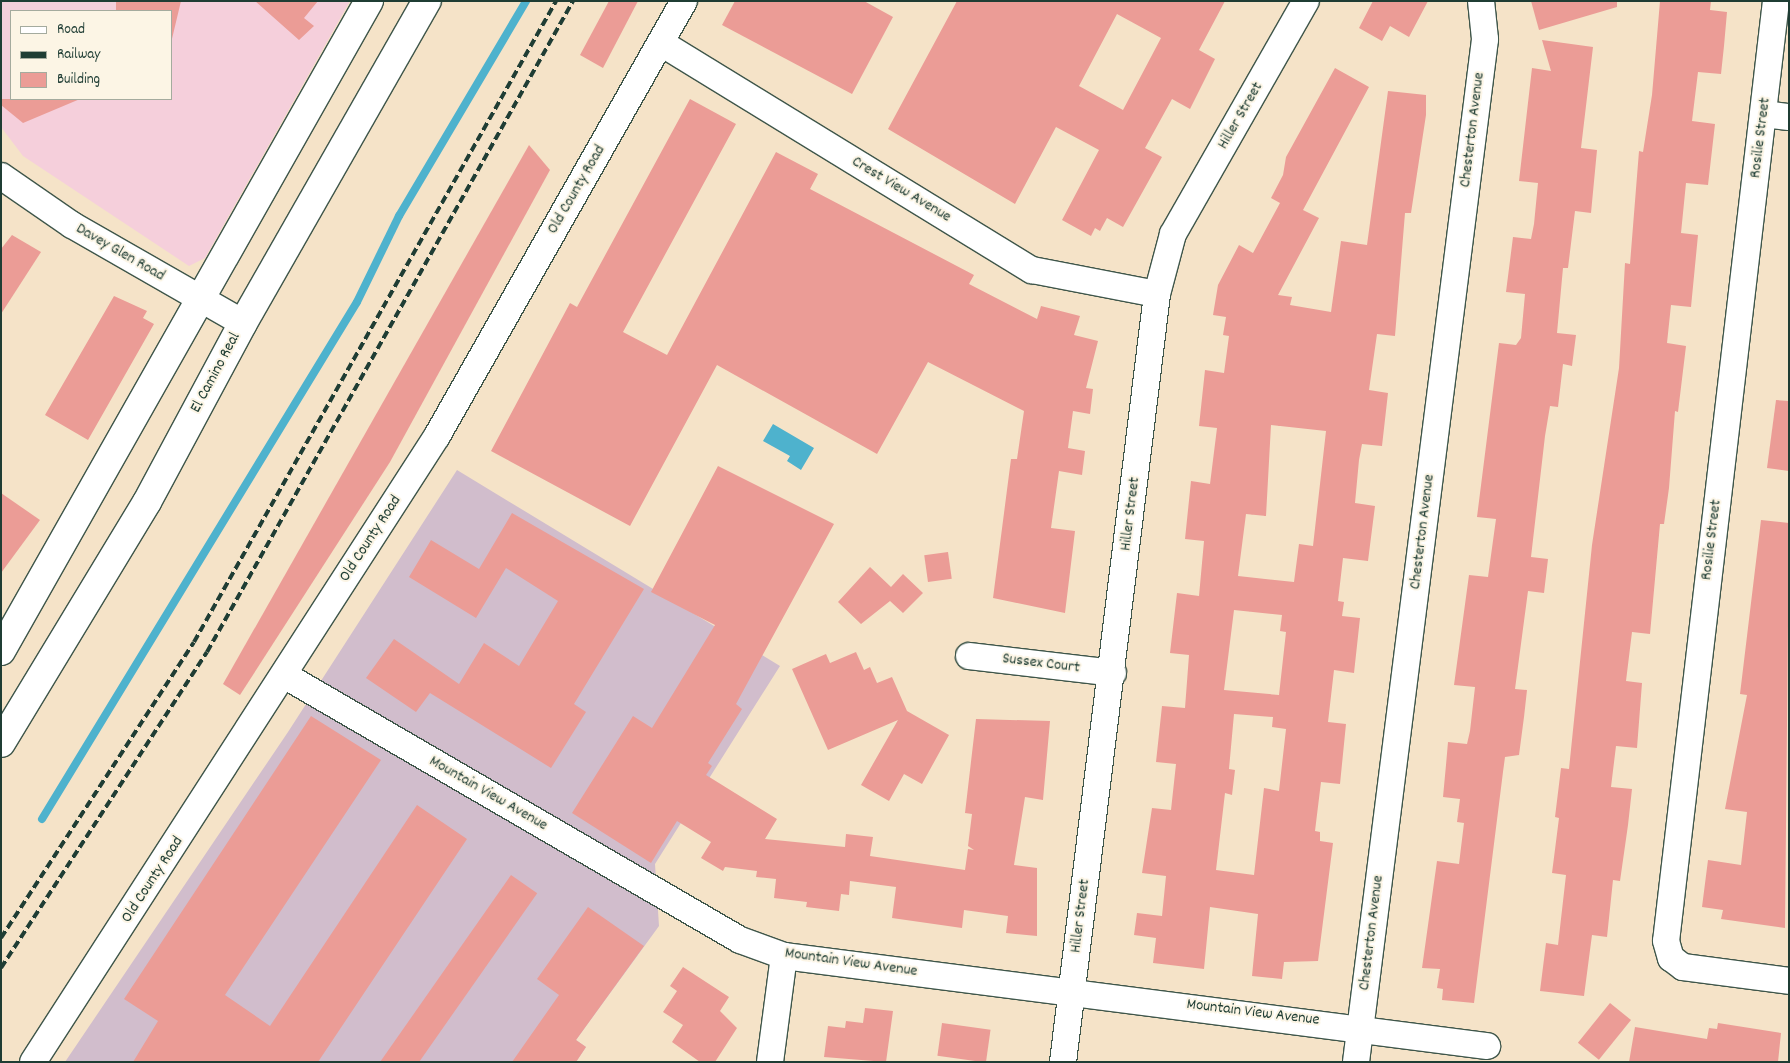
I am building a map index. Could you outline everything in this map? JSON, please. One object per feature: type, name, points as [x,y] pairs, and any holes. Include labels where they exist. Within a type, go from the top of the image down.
[{"type":"main road","points":[[1,651],[202,300],[369,1]]},
{"type":"main road","name":"El Camino Real","points":[[1,743],[147,502],[242,323],[427,1]]},
{"type":"street","name":"Old County Road","points":[[34,1062],[437,436],[684,1]]},
{"type":"street","name":"Hiller Street","points":[[1063,1062],[1113,673],[1157,294],[1173,234],[1306,1]]},
{"type":"street","name":"Chesterton Avenue","points":[[1356,1062],[1485,39],[1481,1]]},
{"type":"street","name":"Rosilie Street","points":[[1776,1],[1776,116],[1666,941],[1671,958],[1683,967],[1789,981]]},
{"type":"street","name":"Crest View Avenue","points":[[661,43],[1032,270],[1157,294]]},
{"type":"street","name":"Davey Glen Road","points":[[1,176],[72,225],[242,323]]},
{"type":"street","name":"Sussex Court","points":[[969,656],[1113,673]]},
{"type":"street","name":"Mountain View Avenue","points":[[284,675],[740,940],[784,956],[1361,1026],[1487,1046]]},
{"type":"street","points":[[770,1062],[784,956]]},
{"type":"shaded area","points":[[1,1],[350,1],[205,258],[189,266],[23,156],[1,127]]},
{"type":"shaded area","points":[[457,470],[780,666],[655,864],[659,926],[576,1040],[586,1047],[576,1062],[65,1062],[288,732]]},
{"type":"water","points":[[773,424],[814,448],[801,470],[787,461],[790,456],[763,441]]},
{"type":"building","points":[[116,1],[181,1],[172,39],[172,10],[116,10]]},
{"type":"building","points":[[255,1],[318,1],[304,18],[314,26],[299,40]]},
{"type":"building","points":[[609,1],[638,1],[603,68],[580,55]]},
{"type":"building","points":[[735,1],[864,1],[893,17],[852,94],[722,25]]},
{"type":"building","points":[[957,1],[1225,1],[1199,50],[1215,59],[1190,109],[1172,99],[1145,148],[1162,157],[1123,227],[1107,218],[1100,231],[1095,228],[1091,236],[1062,220],[1099,150],[1056,127],[1015,204],[888,129]],"holes":[[[1117,14],[1161,38],[1123,110],[1079,86]]]},
{"type":"building","points":[[1373,1],[1428,1],[1409,37],[1390,26],[1382,41],[1359,28]]},
{"type":"building","points":[[1531,1],[1617,1],[1617,7],[1539,30]]},
{"type":"building","points":[[1660,1],[1711,1],[1710,10],[1727,12],[1721,74],[1698,72],[1692,121],[1715,124],[1708,185],[1686,183],[1681,233],[1698,235],[1691,307],[1671,305],[1667,343],[1686,346],[1678,412],[1675,411],[1664,524],[1660,524],[1650,634],[1632,632],[1626,681],[1642,683],[1637,748],[1616,746],[1611,787],[1632,789],[1628,825],[1620,881],[1613,880],[1607,937],[1592,935],[1584,996],[1540,991],[1546,943],[1558,945],[1566,875],[1552,873],[1559,818],[1555,817],[1561,768],[1569,769],[1592,545],[1619,368],[1625,263],[1630,264],[1639,151],[1643,152],[1652,95]]},
{"type":"building","points":[[1542,40],[1593,47],[1581,148],[1597,150],[1591,213],[1575,211],[1568,268],[1563,268],[1557,333],[1576,335],[1572,366],[1563,364],[1558,407],[1550,406],[1545,436],[1531,557],[1548,559],[1544,593],[1528,591],[1515,689],[1527,690],[1524,717],[1519,755],[1505,757],[1474,1003],[1442,1000],[1443,989],[1437,988],[1440,969],[1422,968],[1437,861],[1459,864],[1464,823],[1457,822],[1460,799],[1443,797],[1448,742],[1467,744],[1470,731],[1475,687],[1454,685],[1469,575],[1488,577],[1496,519],[1477,517],[1499,343],[1516,345],[1521,338],[1525,294],[1506,292],[1513,237],[1531,239],[1534,224],[1538,183],[1519,181],[1532,68],[1551,71]]},
{"type":"building","points":[[1335,68],[1369,87],[1303,210],[1319,218],[1278,295],[1292,297],[1290,305],[1331,312],[1341,241],[1367,245],[1388,91],[1426,95],[1426,115],[1411,213],[1405,213],[1395,336],[1377,334],[1369,390],[1388,393],[1382,446],[1362,444],[1359,460],[1355,503],[1375,506],[1368,561],[1343,558],[1338,601],[1344,602],[1342,616],[1360,618],[1354,673],[1334,670],[1328,722],[1346,724],[1340,784],[1321,782],[1315,831],[1320,832],[1320,841],[1333,843],[1318,961],[1284,962],[1282,979],[1252,976],[1258,914],[1210,907],[1204,969],[1153,963],[1156,938],[1134,935],[1137,913],[1162,916],[1166,876],[1142,873],[1152,808],[1171,810],[1176,764],[1156,762],[1162,706],[1185,708],[1189,655],[1170,653],[1177,593],[1199,596],[1204,541],[1185,539],[1191,481],[1210,484],[1217,428],[1199,426],[1205,370],[1224,373],[1229,336],[1223,335],[1226,317],[1213,315],[1218,285],[1239,245],[1253,253],[1280,203],[1271,198],[1283,175],[1286,157]],"holes":[[[1271,425],[1326,431],[1313,546],[1299,544],[1294,582],[1238,576],[1246,514],[1266,516]],[[1234,610],[1282,615],[1280,631],[1286,632],[1279,695],[1224,690]],[[1234,714],[1273,717],[1272,727],[1286,729],[1279,791],[1264,788],[1254,875],[1216,870],[1225,793],[1232,795],[1235,770],[1229,769]]]},
{"type":"building","points":[[1,99],[78,100],[23,123],[1,105]]},
{"type":"building","points":[[690,99],[736,124],[623,332],[667,355],[776,152],[818,174],[810,189],[974,275],[969,284],[1037,319],[1041,306],[1080,316],[1074,335],[1098,341],[1086,388],[1093,389],[1090,414],[1073,411],[1068,448],[1085,451],[1082,475],[1059,471],[1051,528],[1075,531],[1065,613],[993,598],[1011,459],[1017,459],[1024,411],[928,362],[877,454],[717,365],[630,526],[491,451],[570,303],[577,307]]},
{"type":"building","points":[[529,145],[550,170],[390,462],[240,695],[223,684]]},
{"type":"building","points":[[12,235],[41,252],[1,314],[1,249]]},
{"type":"building","points":[[114,296],[147,311],[143,318],[154,324],[88,440],[45,415]]},
{"type":"building","points":[[1776,400],[1789,401],[1789,471],[1767,468]]},
{"type":"building","points":[[718,466],[834,524],[736,704],[742,709],[708,763],[712,766],[706,775],[777,819],[765,839],[845,847],[846,834],[873,837],[870,856],[965,870],[968,849],[974,850],[968,846],[972,814],[965,813],[976,719],[1050,721],[1043,800],[1025,797],[1014,865],[1037,868],[1037,936],[1006,933],[1008,916],[964,910],[962,928],[892,918],[896,887],[850,881],[849,895],[841,894],[839,911],[806,907],[807,902],[774,898],[776,879],[756,877],[757,871],[725,867],[723,871],[701,858],[711,842],[677,821],[651,863],[572,813],[633,716],[652,728],[715,625],[651,592]]},
{"type":"building","points":[[1,493],[40,520],[1,573]]},
{"type":"building","points":[[512,513],[644,589],[574,704],[586,712],[551,768],[430,693],[416,712],[366,678],[394,639],[459,684],[484,643],[519,666],[558,601],[506,568],[476,618],[409,577],[431,540],[479,569]]},
{"type":"building","points":[[1761,520],[1789,523],[1785,928],[1721,919],[1723,910],[1702,907],[1708,860],[1741,865],[1747,812],[1725,809],[1747,695],[1740,694]]},
{"type":"building","points":[[948,552],[952,579],[928,582],[924,555]]},
{"type":"building","points":[[870,567],[891,587],[903,574],[923,593],[903,613],[890,601],[861,624],[838,602]]},
{"type":"building","points":[[856,652],[864,670],[870,667],[877,683],[892,677],[907,711],[949,735],[922,784],[904,774],[889,801],[861,785],[898,720],[828,750],[792,669],[826,654],[830,663]]},
{"type":"building","points":[[311,716],[381,760],[225,995],[270,1026],[417,805],[467,839],[318,1062],[133,1062],[158,1021],[124,999]]},
{"type":"building","points":[[511,875],[537,893],[419,1062],[380,1062]]},
{"type":"building","points":[[588,907],[644,946],[576,1040],[586,1047],[576,1062],[512,1062],[559,995],[537,979]]},
{"type":"building","points":[[683,967],[729,997],[720,1011],[737,1028],[715,1062],[700,1062],[672,1042],[683,1025],[663,1012],[677,991],[670,986]]},
{"type":"building","points":[[1610,1003],[1631,1020],[1599,1060],[1578,1043]]},
{"type":"building","points":[[865,1008],[893,1011],[886,1062],[824,1057],[828,1026],[845,1028],[846,1021],[863,1023]]},
{"type":"building","points":[[942,1023],[991,1030],[986,1062],[937,1056]]},
{"type":"building","points":[[1718,1023],[1781,1033],[1778,1062],[1629,1062],[1635,1027],[1707,1039],[1709,1028],[1717,1029]]},
{"type":"waterway","points":[[42,819],[357,302],[399,216],[526,1]]},
{"type":"railway","points":[[1,938],[194,642],[556,1]]},
{"type":"railway","points":[[1,968],[207,652],[573,1]]}]
